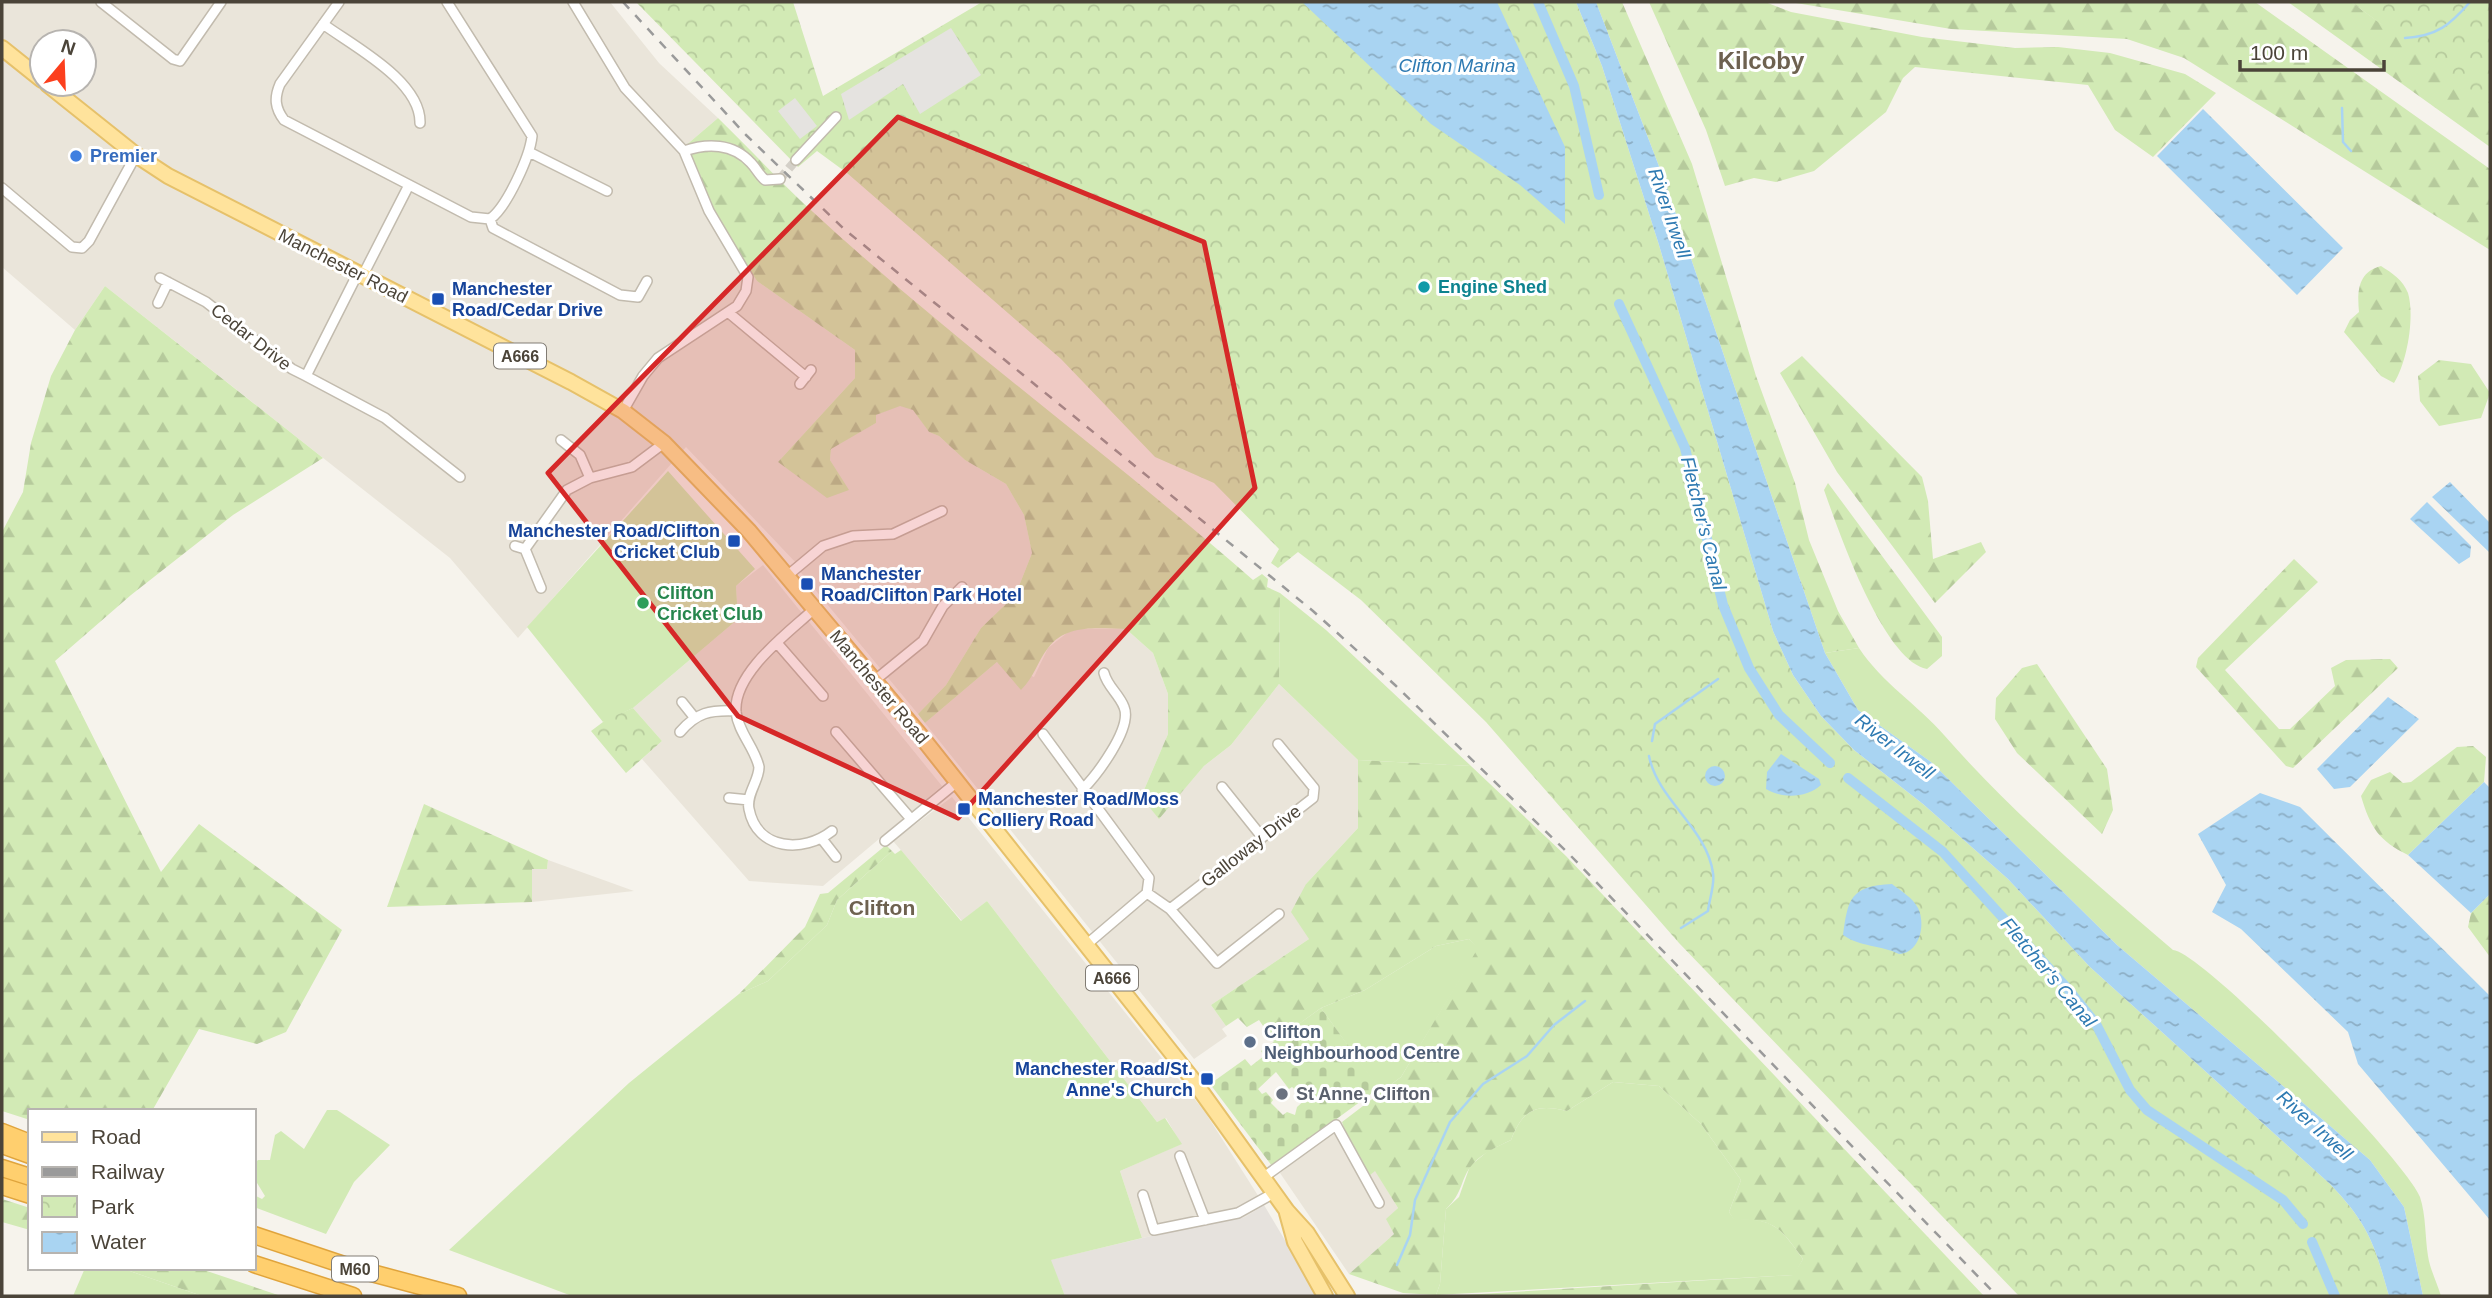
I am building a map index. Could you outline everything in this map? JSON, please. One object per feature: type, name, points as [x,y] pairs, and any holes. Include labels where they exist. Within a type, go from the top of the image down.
[{"type":"highway","points":[[2,1132],[28,1142]]},
{"type":"highway","points":[[2,1145],[28,1154]]},
{"type":"highway","points":[[2,1168],[28,1176]]},
{"type":"highway","points":[[2,1186],[28,1194]]},
{"type":"highway","name":"M60","points":[[256,1236],[363,1271],[458,1296]]},
{"type":"highway","name":"M60","points":[[256,1265],[353,1296]]},
{"type":"main road","points":[[2,48],[28,69]]},
{"type":"main road","name":"Manchester Road","points":[[65,98],[136,155],[208,198],[623,411],[664,443],[708,485],[787,576],[957,782],[1196,1084],[1287,1211],[1312,1241],[1347,1296]]},
{"type":"main road","name":"Manchester Road","points":[[1287,1211],[1295,1242],[1325,1296]]},
{"type":"street","points":[[101,2],[173,59],[180,61],[221,2]]},
{"type":"street","points":[[339,2],[280,84],[276,93],[278,113],[284,120],[471,217],[490,219],[499,211],[529,152],[530,131],[447,2]]},
{"type":"street","points":[[573,2],[625,88],[684,151],[709,211],[747,273],[744,296],[729,313],[674,344],[658,358],[643,376],[623,411]]},
{"type":"street","points":[[323,24],[403,83],[420,112],[420,123]]},
{"type":"street","points":[[796,160],[836,117]]},
{"type":"street","points":[[684,151],[708,145],[721,146],[744,157],[765,180],[780,180]]},
{"type":"street","points":[[529,152],[610,193]]},
{"type":"street","points":[[2,188],[72,247],[82,248],[89,241],[136,155]]},
{"type":"street","name":"Cedar Drive","points":[[158,303],[164,280],[206,302],[292,369],[306,376],[409,185]]},
{"type":"street","points":[[490,219],[493,228],[620,295],[638,297],[647,281]]},
{"type":"street","points":[[729,313],[805,377]]},
{"type":"street","points":[[306,376],[385,418],[460,477]]},
{"type":"street","points":[[561,440],[580,455],[590,478]]},
{"type":"street","points":[[525,549],[542,529],[560,495],[590,478],[632,467],[664,443]]},
{"type":"street","points":[[787,576],[823,546],[853,536],[893,534],[942,511]]},
{"type":"street","points":[[515,546],[525,549]]},
{"type":"street","points":[[525,549],[541,588]]},
{"type":"street","points":[[874,681],[923,641],[947,601],[962,587]]},
{"type":"street","points":[[813,610],[777,643],[746,678],[736,711],[760,767],[748,800],[753,820],[763,835],[775,843],[801,845],[822,839],[832,831]]},
{"type":"street","points":[[777,643],[809,687],[823,696]]},
{"type":"street","points":[[1082,790],[1108,759],[1126,716],[1124,707],[1104,673]]},
{"type":"street","points":[[682,702],[694,716]]},
{"type":"street","points":[[680,732],[694,716],[713,710],[736,711]]},
{"type":"street","points":[[836,732],[911,819]]},
{"type":"street","points":[[1043,734],[1149,878],[1147,893],[1086,945]]},
{"type":"street","name":"Galloway Drive","points":[[1170,909],[1315,793],[1278,744]]},
{"type":"street","points":[[885,841],[957,782]]},
{"type":"street","points":[[1222,787],[1262,837]]},
{"type":"street","points":[[730,798],[748,800]]},
{"type":"street","points":[[822,839],[836,857]]},
{"type":"street","points":[[1147,893],[1170,909],[1217,963],[1279,914]]},
{"type":"street","points":[[1264,1177],[1336,1125],[1379,1203]]},
{"type":"street","points":[[1180,1156],[1205,1220]]},
{"type":"street","points":[[1143,1195],[1154,1230],[1238,1213],[1274,1192]]},
{"type":"highlighted area","points":[[898,117],[1204,242],[1255,488],[958,818],[738,716],[548,473]]},
{"type":"shaded area","points":[[2,2],[610,2],[659,63],[718,118],[684,147],[757,281],[855,350],[855,378],[778,462],[848,490],[830,460],[831,448],[876,423],[876,415],[899,405],[913,409],[929,432],[939,436],[965,460],[1006,484],[1024,515],[1032,553],[1019,586],[1007,603],[981,628],[946,685],[918,714],[798,569],[850,533],[797,564],[686,447],[518,638],[450,558],[105,286],[75,330],[2,267]]},
{"type":"shaded area","points":[[951,28],[981,75],[920,114],[903,84],[849,120],[841,94]]},
{"type":"shaded area","points":[[795,98],[817,126],[800,139],[778,111]]},
{"type":"shaded area","points":[[763,565],[942,786],[823,886],[749,881],[642,759],[662,741],[633,708],[738,619],[736,586]]},
{"type":"shaded area","points":[[1072,629],[1126,629],[1153,653],[1168,694],[1168,734],[1141,797],[1159,818],[1204,766],[1231,745],[1279,684],[1358,760],[1358,828],[1306,884],[1309,939],[1211,1005],[1226,1026],[1222,1029],[1227,1036],[1194,1059],[925,723],[997,662],[1034,677],[1048,648]]},
{"type":"shaded area","points":[[952,797],[1205,1112],[1264,1205],[1245,1217],[1142,1238],[1120,1171],[1181,1144],[1166,1118],[1157,1122],[987,901],[962,921],[893,841]]},
{"type":"shaded area","points":[[548,860],[634,891],[532,902],[532,868],[547,869]]},
{"type":"shaded area","points":[[1335,1130],[1364,1181],[1375,1170],[1398,1208],[1387,1219],[1394,1234],[1349,1274],[1280,1173]]},
{"type":"shaded area","points":[[1264,1205],[1318,1296],[1065,1296],[1050,1260],[1210,1222],[1245,1217]]},
{"type":"green space","points":[[636,2],[793,2],[823,96],[982,2],[1576,2],[1602,66],[1659,245],[1773,631],[1793,675],[1821,716],[1854,750],[1923,804],[2008,879],[2090,967],[2330,1184],[2362,1223],[2379,1262],[2389,1296],[2019,1296],[1679,943],[1486,722],[1361,600],[1298,552],[1278,568],[1271,563],[1279,549],[1214,483],[1155,457],[1061,359],[847,173],[817,151],[798,167]]},
{"type":"green space","points":[[1596,2],[1622,2],[1692,164],[1756,376],[1795,483],[1809,540],[1838,611],[1859,648],[1825,653],[1665,182]]},
{"type":"green space","points":[[1649,2],[1765,2],[1791,12],[1922,37],[2015,48],[2058,47],[2110,53],[2185,74],[2216,93],[2153,157],[2115,130],[2088,85],[1915,67],[1903,78],[1886,112],[1814,171],[1776,182],[1754,178],[1725,186],[1706,130]]},
{"type":"green space","points":[[1790,2],[2255,2],[2490,169],[2490,250],[2184,58],[2127,39],[1951,29]]},
{"type":"green space","points":[[2288,2],[2351,2],[2383,25],[2490,2],[2490,147]]},
{"type":"green space","points":[[2351,2],[2490,2],[2490,104]]},
{"type":"green space","points":[[718,118],[866,260],[1253,580],[1262,574],[1268,579],[1267,587],[1280,593],[1279,684],[1231,745],[1204,766],[1159,819],[1141,797],[1168,734],[1168,694],[1153,653],[1126,629],[1094,628],[1064,634],[1048,648],[1030,680],[1021,690],[997,662],[925,723],[918,714],[946,685],[981,628],[1007,603],[1019,586],[1032,553],[1024,515],[1006,484],[965,460],[939,436],[929,432],[913,410],[900,406],[876,415],[876,423],[831,449],[830,460],[849,490],[827,498],[778,462],[855,378],[855,350],[757,281],[709,206],[684,147]]},
{"type":"green space","points":[[2381,266],[2403,284],[2410,303],[2408,340],[2403,364],[2394,383],[2381,376],[2344,332],[2350,320],[2359,312],[2358,297],[2363,278]]},
{"type":"green space","points":[[105,286],[323,458],[233,515],[131,595],[55,661],[161,872],[199,824],[342,930],[286,1032],[257,1044],[199,1029],[153,1109],[28,1109],[28,1119],[2,1111],[2,532],[23,492],[31,443],[51,376],[75,330]]},
{"type":"green space","points":[[1802,356],[1922,477],[1928,501],[1933,559],[1981,542],[1986,552],[1935,603],[1837,472],[1780,373]]},
{"type":"green space","points":[[2439,360],[2471,364],[2490,393],[2481,418],[2439,426],[2420,401],[2418,376]]},
{"type":"green space","name":"Clifton Cricket Club","points":[[668,471],[755,569],[736,586],[738,619],[633,708],[603,722],[527,627]]},
{"type":"green space","points":[[1828,483],[1942,637],[1942,656],[1927,669],[1911,661],[1894,643],[1864,591],[1824,490]]},
{"type":"green space","points":[[2294,559],[2318,582],[2225,670],[2279,729],[2290,729],[2335,686],[2331,668],[2346,660],[2390,659],[2398,668],[2293,768],[2286,766],[2196,667],[2198,658]]},
{"type":"green space","points":[[1280,593],[1326,630],[1471,766],[1358,760],[1279,684]]},
{"type":"green space","points":[[1859,648],[1878,672],[1934,724],[2026,820],[2173,950],[2192,960],[2222,984],[2303,1061],[2380,1144],[2407,1176],[2420,1197],[2429,1261],[2441,1296],[2423,1296],[2404,1207],[2370,1160],[2117,945],[1931,762],[1858,710],[1825,653]]},
{"type":"green space","points":[[2037,664],[2107,769],[2113,810],[2102,834],[2017,753],[1995,719],[1996,698],[2022,668]]},
{"type":"green space","points":[[633,708],[662,741],[626,773],[591,731],[607,719]]},
{"type":"green space","points":[[2473,746],[2486,757],[2484,782],[2408,855],[2377,832],[2361,796],[2371,780],[2390,772],[2403,783],[2411,782],[2457,747]]},
{"type":"green space","points":[[1358,760],[1471,766],[1566,856],[1984,1296],[1448,1296],[1793,1275],[1803,1259],[1782,1233],[1768,1223],[1734,1220],[1729,1212],[1741,1180],[1701,1124],[1659,1086],[1613,1082],[1567,1111],[1546,1108],[1532,1111],[1520,1122],[1511,1140],[1485,1154],[1472,1165],[1456,1197],[1446,1209],[1440,1284],[1436,1295],[1403,1293],[1349,1274],[1394,1234],[1386,1219],[1398,1208],[1375,1171],[1369,1176],[1349,1143],[1342,1122],[1401,1077],[1478,948],[1469,939],[1436,946],[1365,990],[1321,1008],[1274,1042],[1259,1020],[1247,1027],[1238,1018],[1226,1026],[1211,1005],[1309,939],[1291,912],[1306,884],[1358,828]]},
{"type":"green space","points":[[424,804],[548,860],[547,869],[532,869],[532,902],[387,907]]},
{"type":"green space","points":[[886,845],[892,851],[837,900],[827,925],[768,981],[739,994],[805,927],[820,894],[828,893]]},
{"type":"green space","points":[[901,850],[961,921],[987,901],[1157,1122],[1165,1118],[1182,1144],[1120,1171],[1142,1238],[1051,1260],[1065,1296],[572,1296],[449,1250],[629,1083],[739,994],[768,981],[827,925],[837,900],[892,851],[895,854]]},
{"type":"green space","points":[[2490,894],[2490,957],[2468,927],[2471,913]]},
{"type":"green space","points":[[1469,939],[1479,948],[1401,1077],[1381,1092],[1321,1008],[1365,990],[1436,946]]},
{"type":"green space","points":[[1321,1008],[1379,1088],[1272,1166],[1210,1084],[1245,1059],[1251,1066],[1264,1056],[1261,1051]],"holes":[[[1276,1072],[1289,1089],[1292,1087],[1306,1099],[1297,1107],[1295,1115],[1287,1112],[1283,1115],[1271,1103],[1273,1100],[1266,1092],[1262,1094],[1258,1089]]]},
{"type":"green space","points":[[1613,1082],[1659,1086],[1701,1124],[1741,1180],[1729,1212],[1734,1219],[1759,1220],[1782,1232],[1803,1259],[1794,1275],[1436,1295],[1440,1284],[1446,1209],[1459,1197],[1470,1166],[1488,1151],[1511,1140],[1520,1122],[1532,1111],[1546,1108],[1567,1111]]},
{"type":"green space","points":[[327,1110],[337,1110],[390,1145],[354,1182],[326,1234],[256,1208],[256,1196],[262,1199],[265,1196],[256,1181],[256,1162],[270,1160],[275,1135],[281,1131],[304,1149]]},
{"type":"green space","points":[[2,1199],[28,1207],[28,1229],[2,1222]]},
{"type":"green space","points":[[84,1270],[127,1270],[202,1296],[73,1296]]},
{"type":"green space","points":[[127,1270],[204,1270],[281,1296],[202,1296]]},
{"type":"water","name":"Clifton Marina","points":[[1302,2],[1497,2],[1565,147],[1565,224],[1520,185],[1431,124]]},
{"type":"water","name":"River Irwell","points":[[1576,2],[1596,2],[1665,182],[1825,653],[1858,710],[1931,762],[2117,945],[2370,1160],[2404,1207],[2423,1296],[2389,1296],[2379,1262],[2362,1223],[2330,1184],[2090,967],[2008,879],[1923,804],[1854,750],[1821,716],[1793,675],[1773,631],[1659,245],[1602,66]]},
{"type":"water","points":[[2203,109],[2343,248],[2297,295],[2157,156]]},
{"type":"water","points":[[2450,482],[2490,523],[2490,553],[2432,497]]},
{"type":"water","points":[[2427,502],[2471,546],[2470,557],[2459,564],[2410,519]]},
{"type":"water","points":[[2388,697],[2419,719],[2350,787],[2334,789],[2317,769]]},
{"type":"water","points":[[1781,754],[1819,779],[1821,785],[1809,793],[1794,796],[1766,789],[1767,772]]},
{"type":"water","points":[[1711,766],[1719,766],[1725,776],[1719,786],[1711,786],[1705,780],[1705,772]]},
{"type":"water","points":[[2484,782],[2490,788],[2490,894],[2471,913],[2408,855]]},
{"type":"water","points":[[2260,793],[2300,807],[2490,996],[2490,1220],[2358,1064],[2348,1032],[2241,929],[2212,912],[2226,885],[2198,834]]},
{"type":"water","points":[[1892,884],[1918,908],[1921,929],[1912,949],[1899,954],[1856,942],[1843,935],[1847,912],[1854,897],[1867,888]]},
{"type":"waterway","points":[[1538,2],[1574,86],[1599,195]]},
{"type":"waterway","points":[[2405,38],[2426,35],[2442,28],[2470,2]]},
{"type":"waterway","points":[[2342,108],[2343,142],[2351,151]]},
{"type":"waterway","name":"Fletcher's Canal","points":[[1619,304],[1685,448],[1723,605],[1749,668],[1779,715],[1830,763]]},
{"type":"waterway","points":[[1652,741],[1655,724],[1718,679]]},
{"type":"waterway","points":[[1649,756],[1662,787],[1702,842],[1713,873],[1708,911],[1681,928]]},
{"type":"waterway","name":"Fletcher's Canal","points":[[1848,778],[1943,852],[2067,988],[2096,1024],[2130,1090],[2147,1110],[2283,1200],[2303,1224]]},
{"type":"waterway","points":[[1397,1265],[1410,1235],[1415,1200],[1450,1122],[1483,1084],[1527,1056],[1554,1025],[1585,1001]]},
{"type":"waterway","points":[[2312,1242],[2335,1296]]},
{"type":"tunnel","points":[[780,179],[796,160]]},
{"type":"railway","points":[[623,2],[746,135],[844,229],[1313,611],[1395,685],[1570,855],[1997,1296]]},
{"type":"place","name":"Premier","points":[[76,156]]},
{"type":"place","name":"Engine Shed","points":[[1424,287]]},
{"type":"place","name":"Manchester Road/Cedar Drive","points":[[438,299]]},
{"type":"place","name":"Manchester Road/Clifton Cricket Club","points":[[734,541]]},
{"type":"place","name":"Manchester Road/Clifton Park Hotel","points":[[807,584]]},
{"type":"place","name":"Clifton Cricket Club","points":[[643,603]]},
{"type":"place","name":"Manchester Road/Moss Colliery Road","points":[[964,809]]},
{"type":"place","name":"Clifton Neighbourhood Centre","points":[[1250,1042]]},
{"type":"place","name":"Manchester Road/St. Anne's Church","points":[[1207,1079]]},
{"type":"place","name":"St Anne, Clifton","points":[[1282,1094]]},
{"type":"district","name":"Kilcoby","points":[[1761,61]]},
{"type":"district","name":"Clifton","points":[[882,908]]}]
